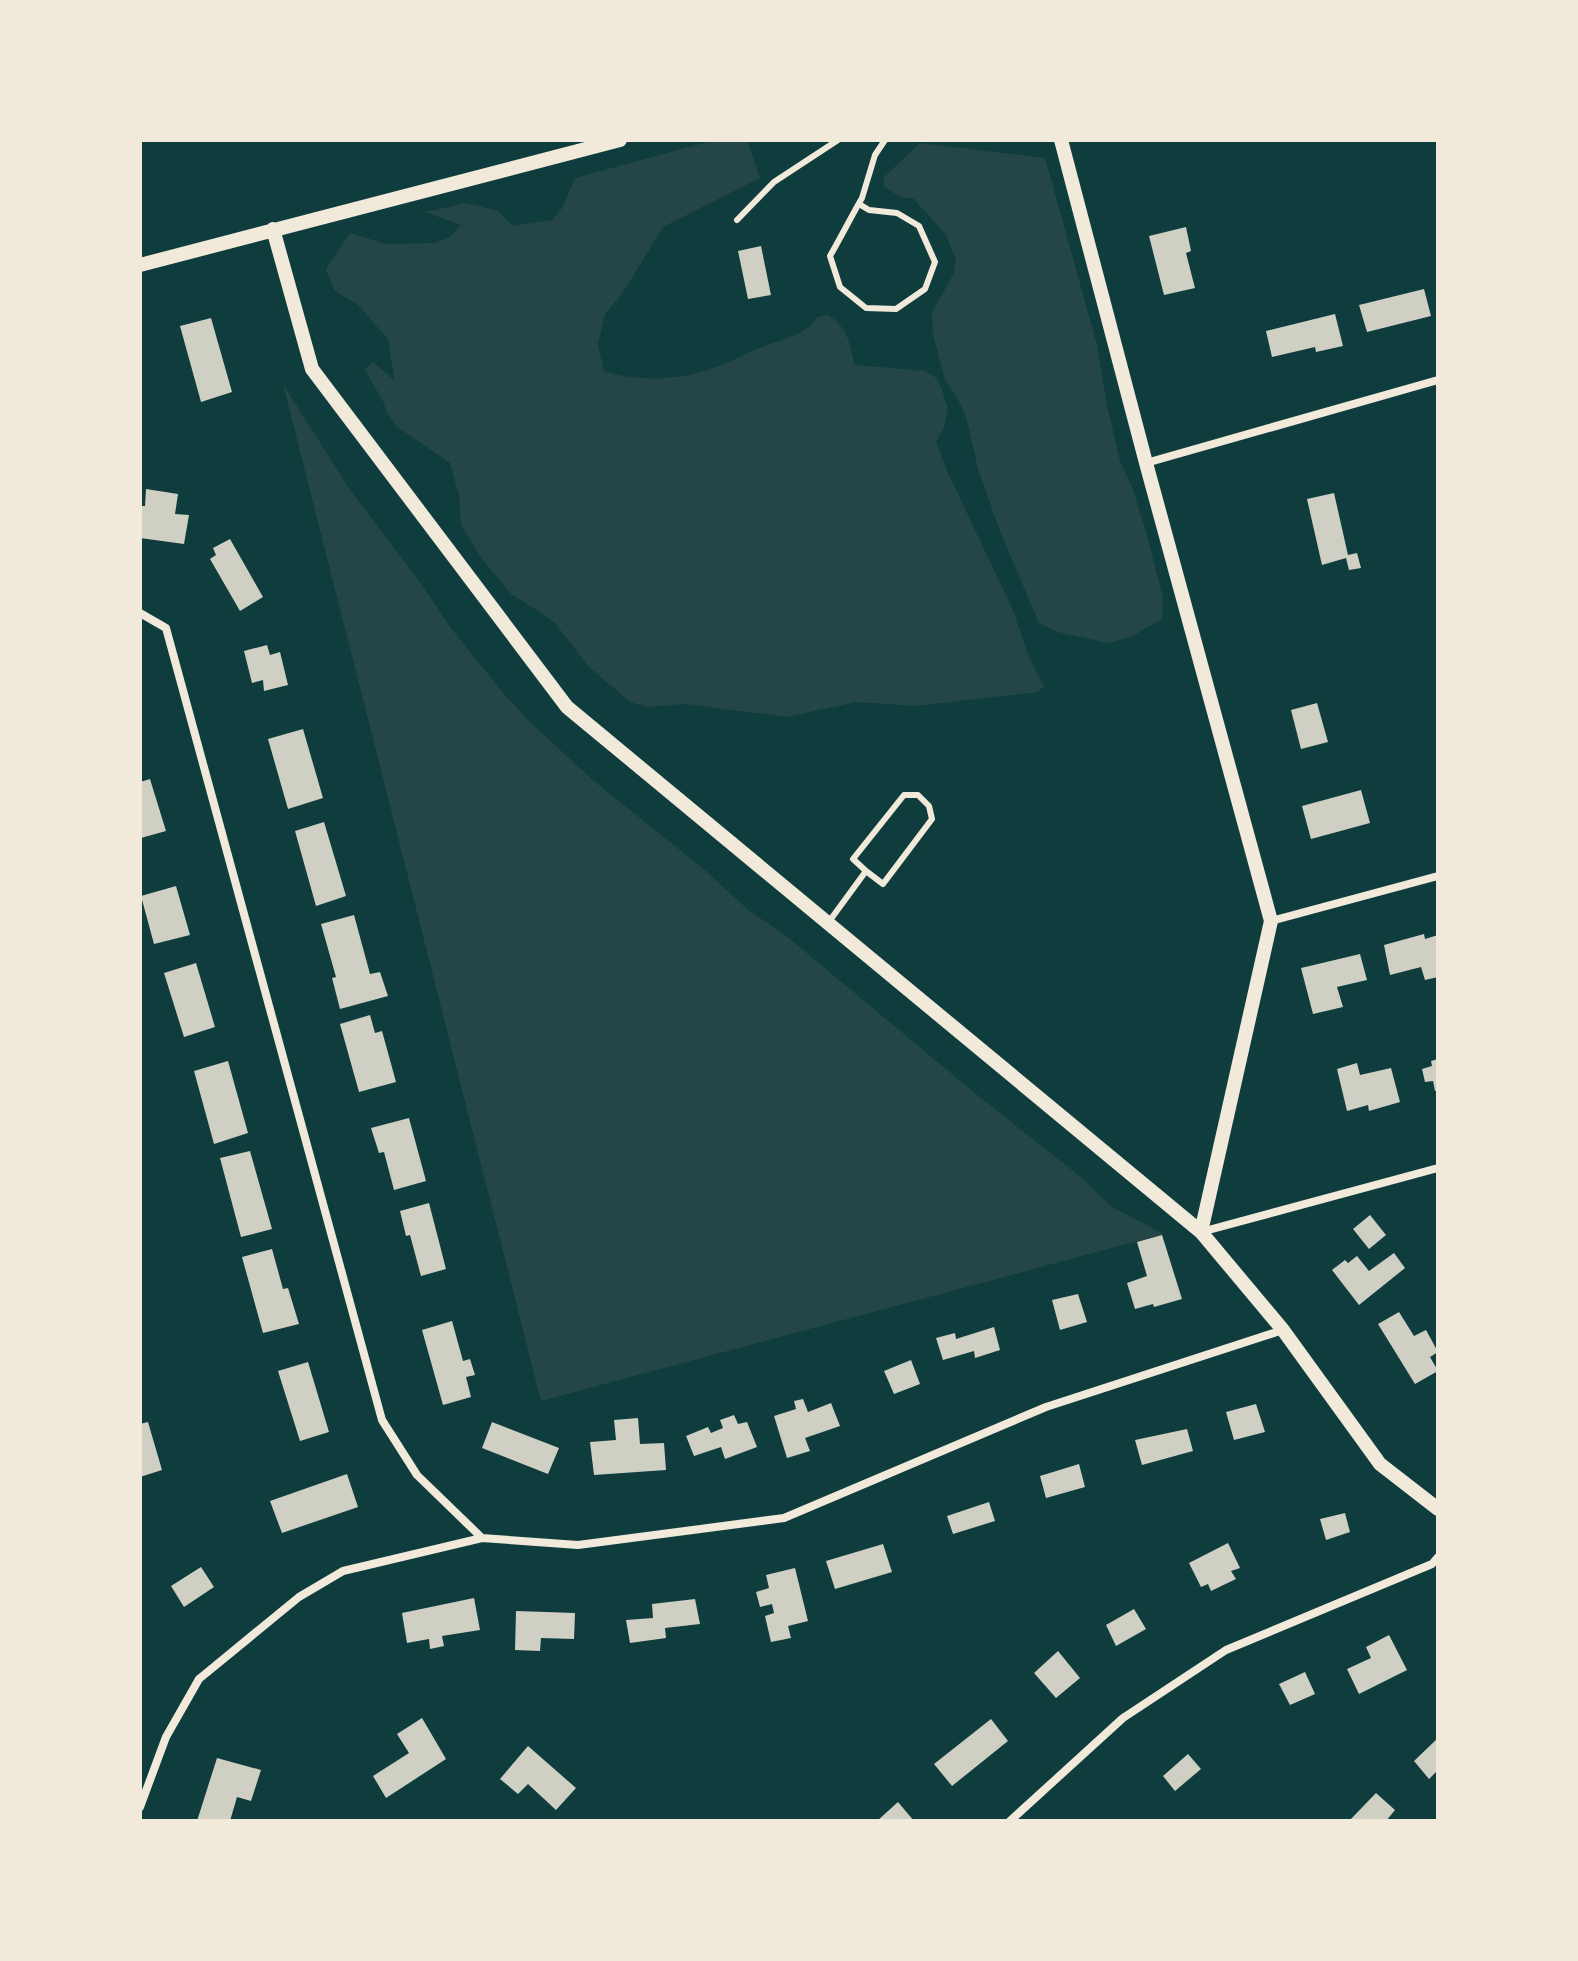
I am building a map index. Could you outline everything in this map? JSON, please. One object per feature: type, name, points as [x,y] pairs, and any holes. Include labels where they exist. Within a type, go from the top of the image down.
[{"type":"street","points":[[140,265],[620,140]]},
{"type":"street","points":[[1061,140],[1271,921],[1201,1232]]},
{"type":"street","points":[[273,229],[312,369],[567,707],[1201,1232],[1283,1330],[1380,1464],[1438,1509]]},
{"type":"street","points":[[1146,463],[1438,380]]},
{"type":"street","points":[[140,613],[166,628],[382,1420],[417,1475],[482,1538]]},
{"type":"street","points":[[1271,921],[1438,876]]},
{"type":"street","points":[[1201,1232],[1438,1168]]},
{"type":"street","points":[[140,1807],[166,1737],[199,1679],[299,1597],[343,1571],[482,1538],[578,1545],[784,1518],[1046,1407],[1283,1330]]},
{"type":"street","points":[[1010,1821],[1123,1718],[1226,1650],[1432,1564],[1438,1557]]},
{"type":"lane","points":[[737,220],[774,182],[838,140]]},
{"type":"lane","points":[[859,204],[869,210],[897,213],[919,226],[935,262],[925,289],[896,309],[866,308],[840,287],[830,256],[859,204],[875,155],[885,140]]},
{"type":"lane","points":[[904,795],[918,795],[929,806],[932,819],[883,884],[866,871],[853,859],[904,795]]},
{"type":"lane","points":[[828,923],[866,871]]},
{"type":"shaded area","points":[[715,140],[747,140],[760,178],[663,227],[622,294],[605,314],[598,344],[604,372],[656,378],[695,374],[794,336],[817,317],[828,315],[844,331],[855,365],[925,371],[938,379],[948,408],[944,428],[936,442],[1044,686],[1038,692],[916,706],[856,702],[787,717],[685,704],[647,707],[630,702],[589,667],[555,623],[511,594],[482,559],[461,525],[459,496],[450,463],[396,426],[387,413],[365,370],[373,362],[395,381],[388,339],[358,305],[334,290],[326,269],[350,233],[386,244],[433,243],[449,238],[461,225],[425,212],[466,203],[498,211],[512,226],[552,220],[563,207],[575,178]]},
{"type":"shaded area","points":[[920,143],[1045,158],[1097,345],[1120,461],[1145,528],[1163,598],[1162,619],[1131,637],[1108,643],[1058,632],[1039,623],[1001,534],[978,469],[967,420],[945,380],[933,334],[932,313],[954,273],[956,260],[946,235],[913,198],[902,198],[884,187],[884,177]]},
{"type":"shaded area","points":[[283,384],[350,490],[450,627],[530,722],[595,782],[706,871],[747,909],[785,935],[1082,1178],[1112,1207],[1164,1234],[541,1401]]},
{"type":"building","points":[[1186,227],[1191,251],[1186,253],[1195,288],[1164,295],[1149,236]]},
{"type":"building","points":[[761,246],[771,295],[748,299],[738,251]]},
{"type":"building","points":[[1424,289],[1431,316],[1367,332],[1359,305]]},
{"type":"building","points":[[1335,314],[1343,346],[1316,352],[1315,347],[1272,357],[1266,331]]},
{"type":"building","points":[[211,318],[232,392],[201,402],[180,326]]},
{"type":"building","points":[[146,489],[178,494],[175,514],[189,515],[184,544],[140,538],[140,506],[145,506]]},
{"type":"building","points":[[1334,493],[1348,555],[1357,553],[1361,568],[1349,570],[1346,558],[1322,565],[1307,499]]},
{"type":"building","points":[[230,539],[263,597],[240,611],[210,559],[216,555],[213,548]]},
{"type":"building","points":[[267,645],[270,655],[280,652],[288,685],[264,691],[263,680],[252,683],[244,651]]},
{"type":"building","points":[[1317,703],[1328,742],[1301,749],[1291,710]]},
{"type":"building","points":[[303,729],[323,798],[288,809],[268,739]]},
{"type":"building","points":[[150,779],[166,831],[141,838],[140,782]]},
{"type":"building","points":[[1361,790],[1370,823],[1311,839],[1302,806]]},
{"type":"building","points":[[324,822],[346,896],[316,906],[295,831]]},
{"type":"building","points":[[176,886],[190,935],[154,944],[141,896]]},
{"type":"building","points":[[354,915],[370,974],[380,972],[388,996],[340,1009],[332,978],[336,977],[321,924]]},
{"type":"building","points":[[1424,934],[1425,939],[1438,935],[1438,977],[1425,980],[1421,967],[1390,975],[1384,945]]},
{"type":"building","points":[[1360,954],[1367,980],[1337,987],[1343,1007],[1313,1014],[1301,968]]},
{"type":"building","points":[[196,963],[215,1027],[184,1037],[164,973]]},
{"type":"building","points":[[370,1015],[375,1033],[382,1031],[396,1082],[359,1092],[340,1024]]},
{"type":"building","points":[[1438,1059],[1438,1090],[1435,1091],[1433,1081],[1425,1082],[1422,1069],[1432,1066],[1431,1061]]},
{"type":"building","points":[[228,1061],[248,1133],[214,1144],[194,1071]]},
{"type":"building","points":[[1357,1063],[1360,1075],[1391,1068],[1400,1102],[1369,1111],[1368,1105],[1347,1111],[1337,1069]]},
{"type":"building","points":[[409,1118],[426,1181],[394,1190],[384,1152],[379,1153],[371,1128]]},
{"type":"building","points":[[250,1151],[272,1229],[241,1237],[220,1158]]},
{"type":"building","points":[[429,1203],[446,1269],[421,1276],[400,1211]]},
{"type":"building","points":[[1370,1215],[1386,1235],[1369,1249],[1353,1229]]},
{"type":"building","points":[[1162,1235],[1182,1299],[1135,1309],[1127,1283],[1147,1276],[1137,1242]]},
{"type":"building","points":[[272,1249],[283,1289],[288,1288],[299,1324],[263,1333],[242,1257]]},
{"type":"building","points":[[1394,1253],[1405,1268],[1359,1305],[1332,1270],[1357,1256],[1369,1271]]},
{"type":"building","points":[[1078,1294],[1087,1322],[1060,1330],[1052,1300]]},
{"type":"building","points":[[1399,1312],[1414,1336],[1426,1330],[1438,1352],[1430,1357],[1438,1371],[1415,1384],[1378,1324]]},
{"type":"building","points":[[452,1321],[463,1361],[470,1359],[475,1375],[466,1377],[471,1397],[443,1405],[422,1330]]},
{"type":"building","points":[[994,1327],[1000,1350],[975,1358],[974,1351],[943,1360],[936,1338],[955,1333],[956,1339]]},
{"type":"building","points":[[911,1360],[920,1384],[894,1394],[884,1371]]},
{"type":"building","points":[[308,1362],[329,1432],[300,1441],[278,1371]]},
{"type":"building","points":[[803,1399],[808,1412],[831,1403],[840,1426],[805,1438],[810,1451],[787,1458],[774,1416],[796,1409],[794,1401]]},
{"type":"building","points":[[1256,1404],[1265,1432],[1234,1440],[1226,1412]]},
{"type":"building","points":[[734,1415],[738,1424],[747,1422],[757,1447],[725,1459],[721,1447],[694,1456],[686,1436],[708,1427],[711,1433],[723,1428],[720,1420]]},
{"type":"building","points":[[638,1418],[640,1444],[664,1443],[666,1470],[594,1475],[590,1442],[616,1440],[614,1420]]},
{"type":"building","points":[[148,1422],[162,1470],[140,1477],[140,1424]]},
{"type":"building","points":[[492,1422],[559,1448],[548,1474],[482,1448]]},
{"type":"building","points":[[1187,1429],[1193,1451],[1142,1465],[1135,1440]]},
{"type":"building","points":[[1079,1464],[1085,1487],[1046,1498],[1040,1476]]},
{"type":"building","points":[[347,1474],[358,1507],[282,1533],[270,1501]]},
{"type":"building","points":[[989,1502],[995,1521],[953,1534],[947,1516]]},
{"type":"building","points":[[1345,1513],[1350,1532],[1326,1540],[1320,1519]]},
{"type":"building","points":[[1228,1543],[1240,1568],[1231,1571],[1236,1579],[1211,1591],[1208,1584],[1201,1587],[1189,1563]]},
{"type":"building","points":[[883,1544],[892,1572],[835,1589],[826,1561]]},
{"type":"building","points":[[201,1567],[214,1587],[184,1607],[171,1586]]},
{"type":"building","points":[[795,1568],[808,1621],[788,1626],[791,1638],[771,1642],[765,1616],[774,1613],[772,1604],[760,1607],[756,1592],[769,1588],[766,1575]]},
{"type":"building","points":[[474,1598],[480,1630],[442,1636],[444,1646],[430,1649],[429,1639],[407,1643],[402,1613]]},
{"type":"building","points":[[695,1599],[700,1624],[665,1628],[666,1638],[630,1643],[626,1620],[653,1618],[652,1604]]},
{"type":"building","points":[[1134,1609],[1146,1629],[1116,1646],[1106,1625]]},
{"type":"building","points":[[516,1611],[575,1613],[574,1639],[541,1638],[540,1651],[515,1650]]},
{"type":"building","points":[[1389,1635],[1407,1670],[1359,1694],[1347,1669],[1371,1658],[1366,1647]]},
{"type":"building","points":[[1058,1651],[1080,1678],[1056,1698],[1034,1673]]},
{"type":"building","points":[[1305,1672],[1315,1694],[1290,1705],[1279,1684]]},
{"type":"building","points":[[422,1718],[446,1759],[386,1798],[373,1776],[409,1753],[397,1734]]},
{"type":"building","points":[[991,1719],[1008,1741],[952,1786],[934,1764]]},
{"type":"building","points":[[1438,1738],[1438,1770],[1429,1779],[1414,1761]]},
{"type":"building","points":[[528,1746],[576,1788],[556,1810],[528,1784],[518,1794],[500,1779]]},
{"type":"building","points":[[1188,1754],[1201,1769],[1175,1791],[1163,1776]]},
{"type":"building","points":[[217,1758],[261,1770],[251,1801],[237,1797],[230,1821],[197,1821]]},
{"type":"building","points":[[1376,1793],[1395,1810],[1386,1821],[1349,1821]]},
{"type":"building","points":[[898,1802],[914,1821],[877,1821]]}]
